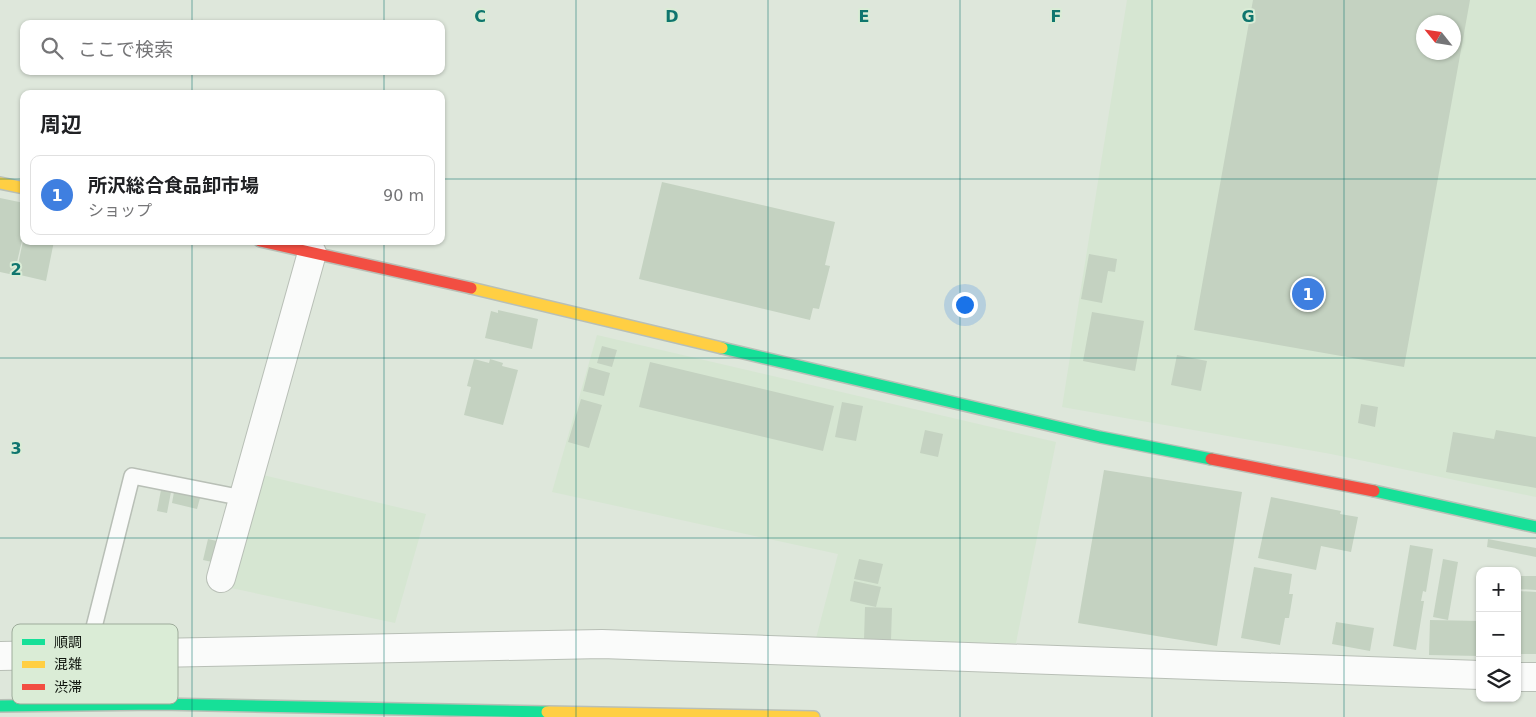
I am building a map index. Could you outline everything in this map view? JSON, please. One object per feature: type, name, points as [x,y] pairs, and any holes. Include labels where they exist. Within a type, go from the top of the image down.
[{"type":"main road","points":[[0,183],[20,187]]},
{"type":"main road","points":[[277,245],[509,297],[1100,437],[1380,492],[1536,527]]},
{"type":"main road","points":[[0,706],[180,704],[814,717]]},
{"type":"street","points":[[221,578],[312,253]]},
{"type":"street","points":[[178,653],[602,644],[1476,675]]},
{"type":"street","points":[[1521,677],[1536,677]]},
{"type":"lane","points":[[95,624],[132,476],[243,498]]},
{"type":"shaded area","points":[[1127,0],[1536,0],[1536,497],[1331,454],[1062,407]]},
{"type":"shaded area","points":[[597,335],[1056,442],[1016,643],[815,642],[838,554],[552,492]]},
{"type":"shaded area","points":[[263,475],[426,514],[395,623],[231,588]]},
{"type":"building","points":[[1253,0],[1470,0],[1461,50],[1461,15],[1416,15],[1416,60],[1459,60],[1404,367],[1194,330]]},
{"type":"building","points":[[662,182],[835,222],[825,265],[830,266],[819,309],[813,308],[810,320],[639,279]]},
{"type":"building","points":[[0,198],[20,202],[21,245],[14,275],[0,272]]},
{"type":"building","points":[[22,245],[53,245],[46,281],[16,274]]},
{"type":"building","points":[[1089,254],[1117,259],[1115,272],[1108,271],[1102,303],[1081,299]]},
{"type":"building","points":[[498,310],[538,319],[532,349],[485,338],[491,311],[498,313]]},
{"type":"building","points":[[1092,312],[1144,321],[1135,371],[1083,361]]},
{"type":"building","points":[[602,346],[617,350],[612,367],[597,363]]},
{"type":"building","points":[[1177,355],[1207,361],[1201,391],[1171,385]]},
{"type":"building","points":[[474,359],[489,363],[490,359],[503,363],[502,366],[518,370],[503,425],[464,415],[471,387],[467,386]]},
{"type":"building","points":[[650,362],[834,406],[823,451],[639,407]]},
{"type":"building","points":[[589,367],[610,373],[604,396],[583,391]]},
{"type":"building","points":[[581,399],[602,405],[589,448],[568,442]]},
{"type":"building","points":[[842,402],[863,406],[856,441],[835,437]]},
{"type":"building","points":[[1361,404],[1378,407],[1375,427],[1358,423]]},
{"type":"building","points":[[925,430],[943,434],[938,457],[920,453]]},
{"type":"building","points":[[1496,430],[1536,437],[1536,488],[1446,472],[1453,432],[1494,439]]},
{"type":"building","points":[[1104,470],[1242,492],[1217,646],[1078,623]]},
{"type":"building","points":[[161,490],[171,492],[167,513],[157,511]]},
{"type":"building","points":[[174,492],[200,498],[197,509],[172,503]]},
{"type":"building","points":[[1271,497],[1341,511],[1340,514],[1358,517],[1351,552],[1321,546],[1316,570],[1258,558]]},
{"type":"building","points":[[208,539],[217,541],[212,562],[203,560]]},
{"type":"building","points":[[1488,539],[1536,548],[1536,557],[1487,547]]},
{"type":"building","points":[[1410,545],[1433,549],[1426,592],[1423,591],[1421,601],[1424,601],[1416,650],[1393,646]]},
{"type":"building","points":[[859,559],[883,564],[878,584],[854,579]]},
{"type":"building","points":[[1443,559],[1458,562],[1448,620],[1433,617]]},
{"type":"building","points":[[1254,567],[1292,574],[1289,594],[1293,594],[1289,618],[1285,618],[1280,645],[1241,638]]},
{"type":"building","points":[[1521,576],[1536,576],[1536,590],[1521,589]]},
{"type":"building","points":[[854,581],[881,587],[876,607],[850,601]]},
{"type":"building","points":[[1521,591],[1536,592],[1536,654],[1521,654]]},
{"type":"building","points":[[865,607],[892,608],[891,640],[864,640]]},
{"type":"building","points":[[1430,620],[1476,621],[1476,656],[1429,655]]},
{"type":"building","points":[[1336,622],[1374,628],[1370,651],[1332,644]]},
{"type":"traffic: fast","points":[[722,348],[1100,437],[1211,459]]},
{"type":"traffic: fast","points":[[1374,491],[1536,527]]},
{"type":"traffic: fast","points":[[0,706],[160,704],[547,712]]},
{"type":"traffic: slow","points":[[0,183],[20,187]]},
{"type":"traffic: slow","points":[[471,288],[722,348]]},
{"type":"traffic: slow","points":[[547,712],[814,717]]},
{"type":"traffic: jam","points":[[278,245],[471,288]]},
{"type":"traffic: jam","points":[[1211,459],[1374,491]]},
{"type":"place","name":"所沢総合食品卸市場","points":[[1308,294]]}]
